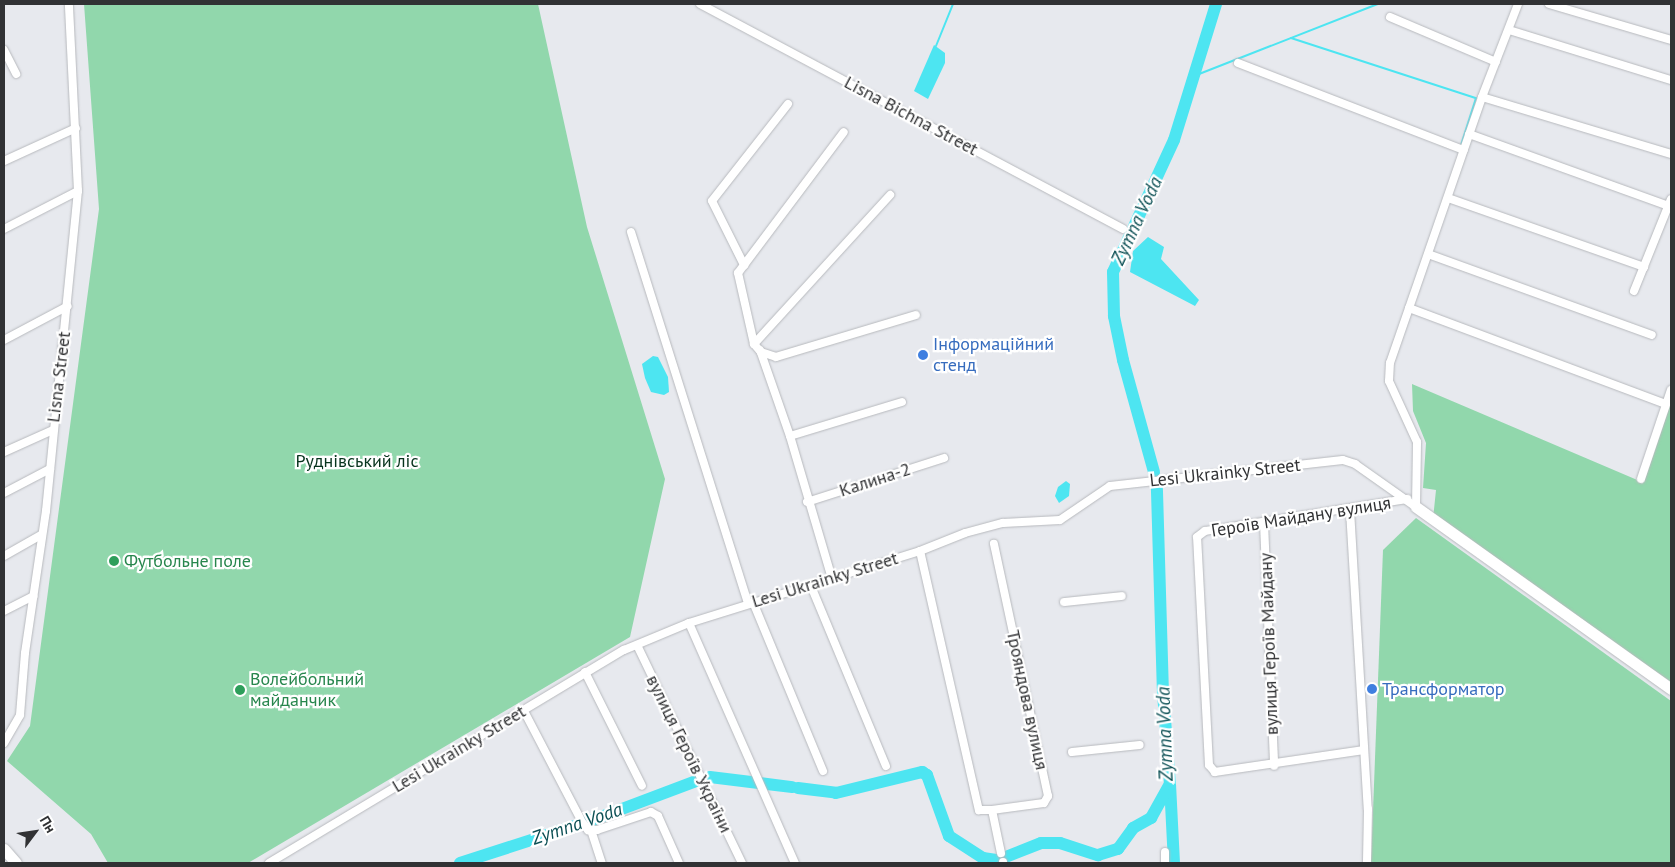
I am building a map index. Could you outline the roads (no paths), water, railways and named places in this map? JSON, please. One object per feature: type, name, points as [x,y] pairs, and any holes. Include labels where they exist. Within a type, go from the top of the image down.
[{"type":"street","name":"Lisna Street","points":[[4,744],[20,715],[68,306],[78,191],[69,4]]},
{"type":"street","name":"Lisna Bichna Street","points":[[700,4],[1123,229]]},
{"type":"street","points":[[1518,4],[1482,97],[1395,344],[1389,381],[1417,442],[1416,507],[1671,689]]},
{"type":"street","points":[[1549,4],[1671,40]]},
{"type":"street","points":[[1390,17],[1496,62]]},
{"type":"street","points":[[1509,30],[1671,80]]},
{"type":"street","points":[[4,50],[16,74]]},
{"type":"street","points":[[1238,63],[1464,150]]},
{"type":"street","points":[[1482,97],[1671,154]]},
{"type":"street","points":[[744,265],[712,201],[788,104]]},
{"type":"street","points":[[4,161],[76,128]]},
{"type":"street","points":[[832,579],[807,502],[790,436],[756,341],[738,273],[844,132]]},
{"type":"street","points":[[1469,134],[1670,202],[1634,291]]},
{"type":"street","points":[[4,229],[78,191]]},
{"type":"street","points":[[756,341],[890,195]]},
{"type":"street","points":[[1448,198],[1644,267]]},
{"type":"street","points":[[631,232],[751,603],[823,771]]},
{"type":"street","points":[[1428,254],[1652,335]]},
{"type":"street","points":[[4,340],[68,306]]},
{"type":"street","points":[[1409,308],[1666,404]]},
{"type":"street","points":[[761,352],[776,357],[916,315]]},
{"type":"street","points":[[1641,479],[1671,390]]},
{"type":"street","points":[[790,436],[902,402]]},
{"type":"street","points":[[4,452],[53,430]]},
{"type":"street","name":"Калина-2","points":[[807,502],[944,458]]},
{"type":"street","name":"Lesi Ukrainky Street","points":[[269,863],[524,711],[585,672],[637,645],[689,623],[811,586],[1003,523],[1060,520],[1110,486],[1343,460],[1407,499],[1416,507]]},
{"type":"street","points":[[4,493],[50,469]]},
{"type":"street","name":"Героїв Майдану вулиця","points":[[1274,766],[1216,772],[1209,765],[1197,537],[1205,531],[1350,510],[1407,499]]},
{"type":"street","points":[[1350,510],[1369,832],[1367,863]]},
{"type":"street","name":"вулиця Героїв Майдану","points":[[1264,523],[1274,766]]},
{"type":"street","points":[[4,556],[41,535]]},
{"type":"street","name":"Трояндова вулиця","points":[[992,810],[1044,802],[1048,796],[994,544]]},
{"type":"street","points":[[920,551],[979,810],[992,810],[1001,853]]},
{"type":"street","points":[[811,586],[886,766]]},
{"type":"street","points":[[4,611],[33,596]]},
{"type":"street","points":[[1064,602],[1122,596]]},
{"type":"street","points":[[689,623],[795,863]]},
{"type":"street","name":"вулиця Героїв України","points":[[637,645],[742,863]]},
{"type":"street","points":[[585,672],[642,786]]},
{"type":"street","points":[[524,711],[582,821],[591,830],[602,863]]},
{"type":"street","points":[[1072,752],[1140,745]]},
{"type":"street","points":[[1274,766],[1364,750]]},
{"type":"street","points":[[591,830],[651,812],[658,816],[679,863]]},
{"type":"street","points":[[4,849],[16,863]]},
{"type":"street","points":[[1165,852],[1166,863]]},
{"type":"water","points":[[934,45],[945,53],[945,63],[928,99],[914,91]]},
{"type":"water","points":[[1148,237],[1164,247],[1161,259],[1199,300],[1195,306],[1130,272],[1133,251]]},
{"type":"water","points":[[653,356],[658,357],[668,377],[669,392],[664,395],[651,392],[645,378],[642,364]]},
{"type":"water","points":[[1066,481],[1070,484],[1069,496],[1059,503],[1055,496],[1058,487]]},
{"type":"waterway","points":[[936,46],[953,4]]},
{"type":"waterway","name":"Zymna Voda","points":[[1154,472],[1123,360],[1114,316],[1113,272],[1174,140],[1216,4]]},
{"type":"waterway","points":[[1194,76],[1378,4]]},
{"type":"waterway","points":[[1291,38],[1476,98],[1461,145]]},
{"type":"waterway","name":"Zymna Voda","points":[[798,788],[836,793],[922,772],[927,775],[949,836],[983,858],[998,860],[1041,843],[1060,843],[1098,855],[1118,849],[1133,828],[1151,818],[1170,784],[1163,694],[1157,489]]},
{"type":"waterway","name":"Zymna Voda","points":[[710,777],[792,787]]},
{"type":"waterway","name":"Zymna Voda","points":[[460,863],[590,821],[694,782]]},
{"type":"waterway","points":[[1170,784],[1174,863]]},
{"type":"place","name":"Інформаційний стенд","points":[[923,355]]},
{"type":"place","name":"Футбольне поле","points":[[114,561]]},
{"type":"place","name":"Трансформатор","points":[[1372,689]]},
{"type":"place","name":"Волейбольний майданчик","points":[[240,690]]},
{"type":"park label","name":"Руднівський ліс","points":[[357,461]]}]
